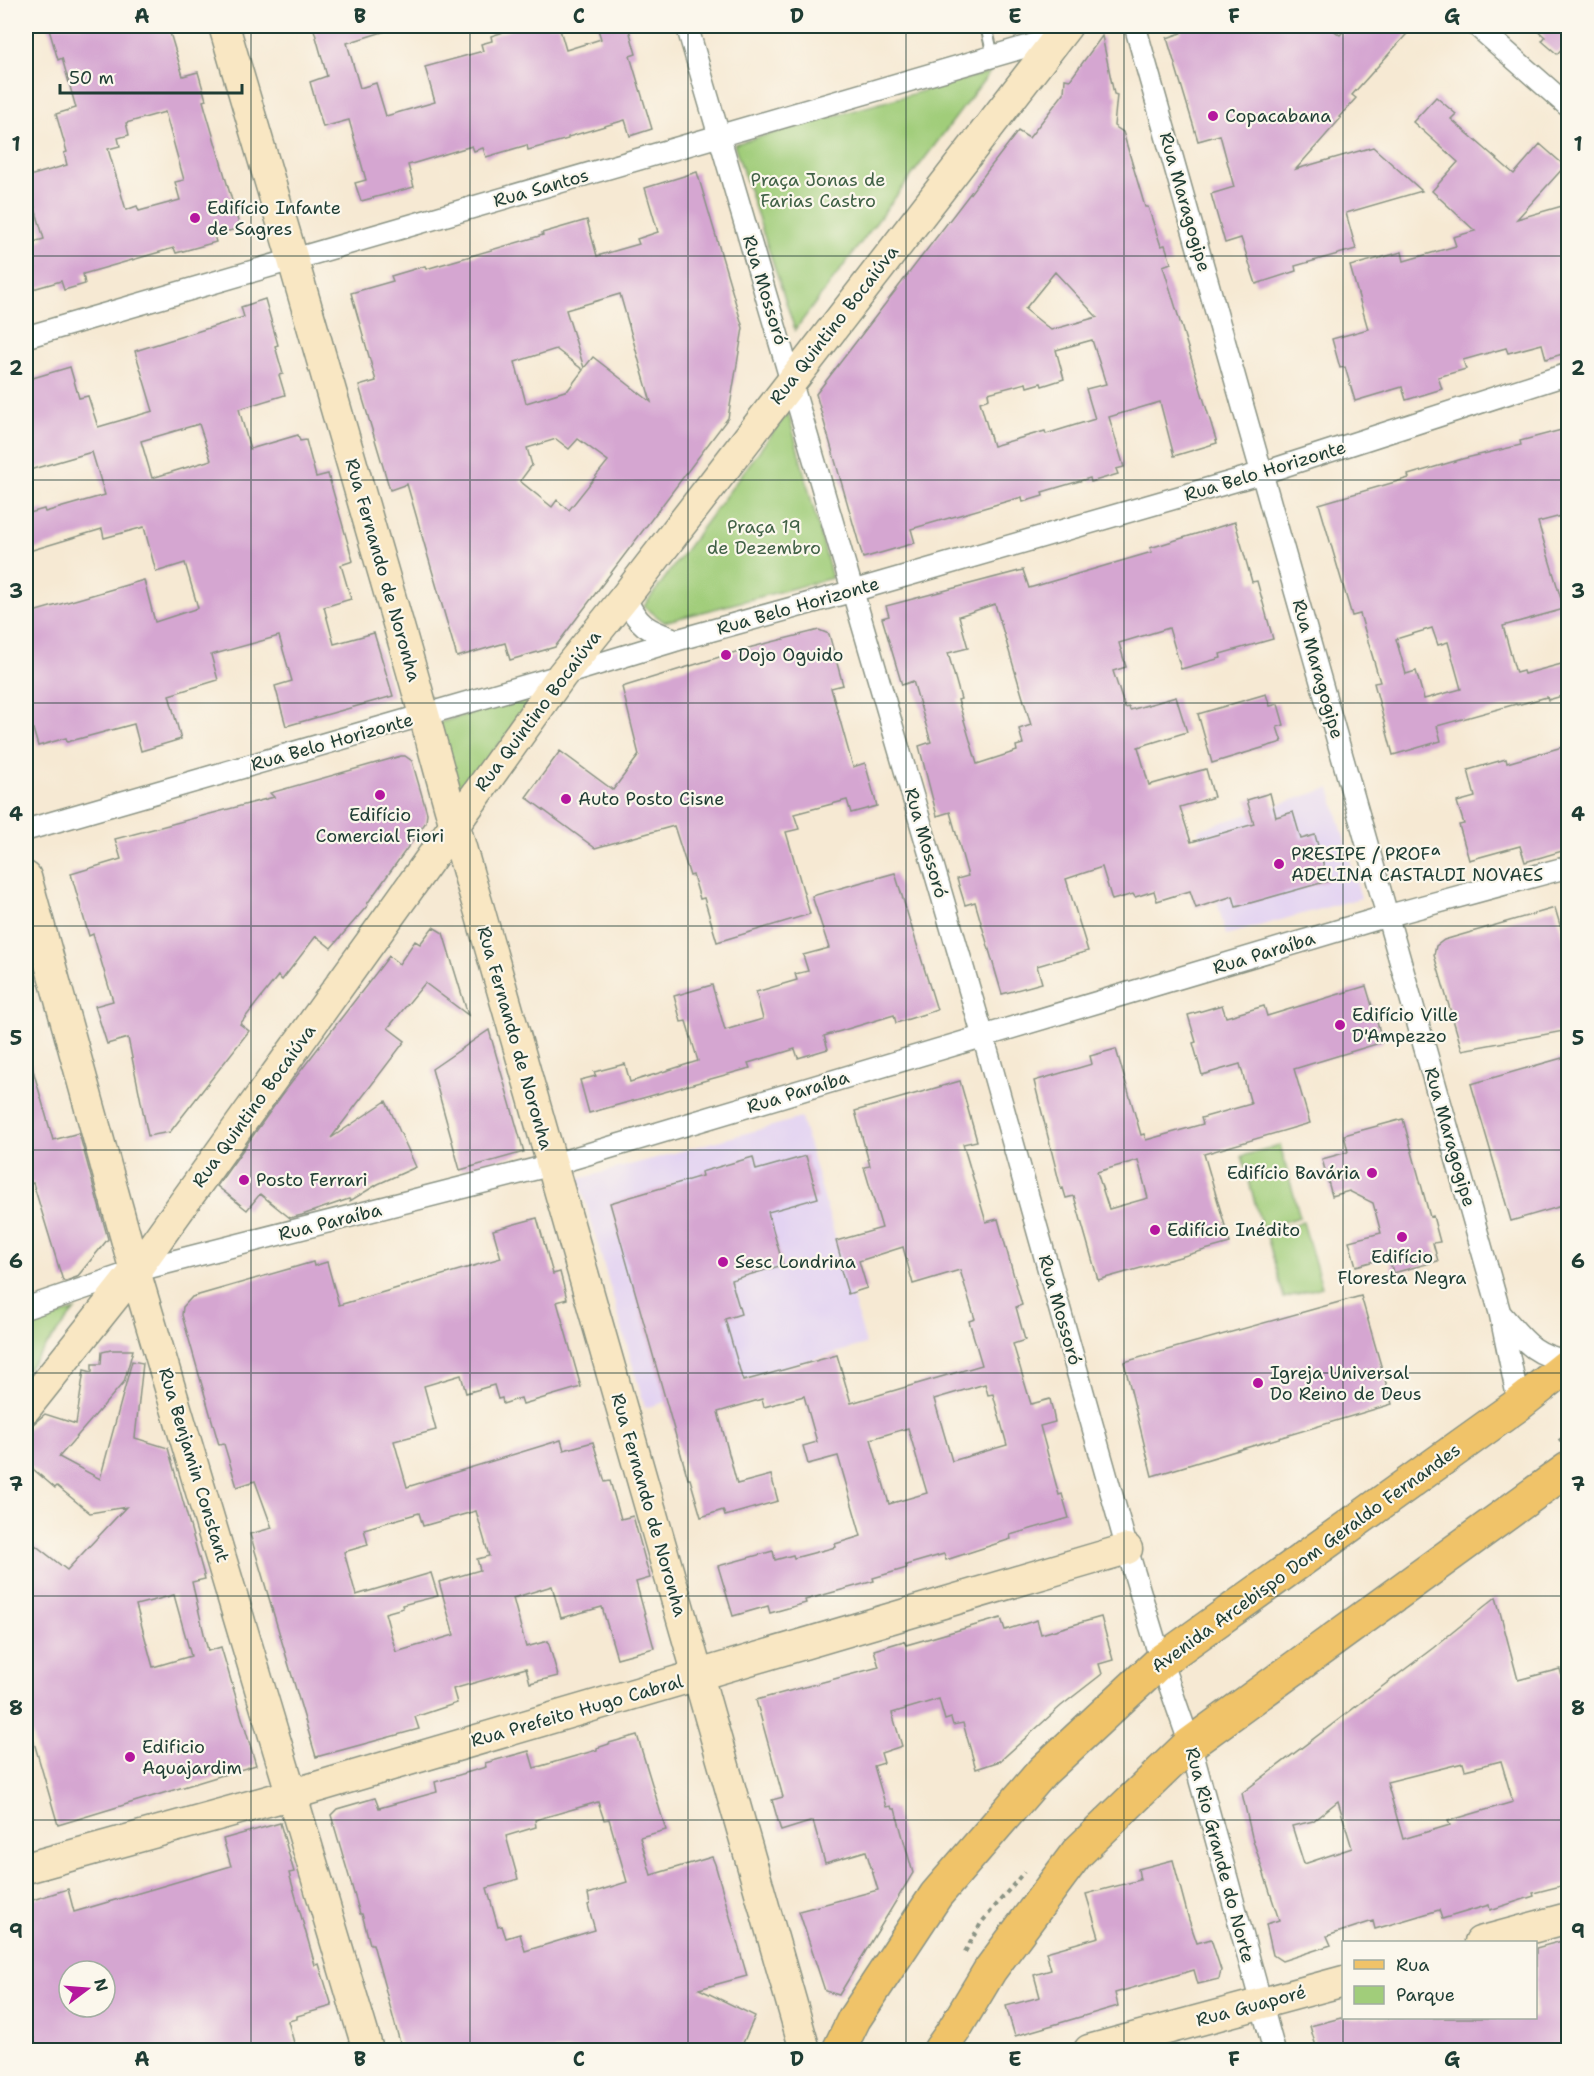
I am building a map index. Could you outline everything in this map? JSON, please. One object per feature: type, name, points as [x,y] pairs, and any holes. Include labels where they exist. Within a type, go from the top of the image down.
[{"type":"main road","name":"Avenida Arcebispo Dom Geraldo Fernandes","points":[[839,2050],[854,2019],[936,1895],[1043,1770],[1161,1661],[1519,1404],[1569,1363]]},
{"type":"main road","points":[[953,2044],[990,1970],[1077,1853],[1190,1744],[1568,1474]]},
{"type":"street","name":"Rua Fernando de Noronha","points":[[224,26],[294,260],[454,828],[805,2050]]},
{"type":"street","name":"Rua Mossoró","points":[[687,26],[983,1036],[1127,1549],[1161,1661]]},
{"type":"street","name":"Rua Maragogipe","points":[[1135,26],[1500,1313],[1519,1404]]},
{"type":"street","points":[[1477,26],[1564,93]]},
{"type":"street","name":"Rua Santos","points":[[26,337],[993,56],[1061,32]]},
{"type":"street","name":"Rua Quintino Bocaiúva","points":[[26,1408],[135,1271],[562,675],[625,597],[1061,32]]},
{"type":"street","name":"Rua Belo Horizonte","points":[[26,830],[677,640],[1262,473],[1569,374]]},
{"type":"street","points":[[625,597],[639,623],[647,629],[677,640]]},
{"type":"street","name":"Rua Paraíba","points":[[26,1308],[135,1271],[551,1166],[1387,916],[1569,867]]},
{"type":"street","name":"Rua Benjamin Constant","points":[[26,877],[135,1271],[368,2050]]},
{"type":"street","name":"Rua Maragogipe","points":[[1500,1313],[1538,1353],[1569,1363]]},
{"type":"street","name":"Rua Prefeito Hugo Cabral","points":[[26,1868],[293,1794],[1127,1549]]},
{"type":"street","name":"Rua Rio Grande do Norte","points":[[1161,1661],[1190,1744],[1274,2050]]},
{"type":"street","points":[[1483,1941],[1569,1918]]},
{"type":"street","name":"Rua Guaporé","points":[[1089,2050],[1342,1982]]},
{"type":"lane","points":[[986,26],[993,56]]},
{"type":"shaded area","name":"PRESIPE / PROFª ADELINA CASTALDI NOVAES","points":[[1330,788],[1361,898],[1226,935],[1198,830]]},
{"type":"shaded area","name":"Sesc Londrina","points":[[801,1118],[866,1344],[645,1408],[579,1179]]},
{"type":"green space","name":"Praça Jonas de Farias Castro","points":[[990,72],[795,330],[734,144]]},
{"type":"green space","name":"Praça 19 de Dezembro","points":[[788,412],[832,578],[664,622],[644,606]]},
{"type":"green space","points":[[542,691],[452,803],[435,724]]},
{"type":"green space","points":[[1280,1145],[1300,1217],[1262,1228],[1242,1156]]},
{"type":"green space","points":[[1303,1222],[1322,1287],[1284,1298],[1266,1232]]},
{"type":"green space","points":[[75,1310],[26,1371],[26,1327]]},
{"type":"building","points":[[48,26],[168,26],[183,76],[198,72],[206,100],[203,101],[240,228],[214,235],[216,242],[176,253],[174,248],[83,274],[85,284],[64,290],[61,281],[26,291],[26,244],[44,239],[26,177],[67,165],[64,153],[67,152],[56,114],[76,108],[62,58],[58,60]],"holes":[[[165,112],[184,180],[175,182],[180,200],[139,211],[137,206],[126,210],[108,149],[120,146],[118,138],[129,135],[126,123]]]},
{"type":"building","points":[[313,26],[385,26],[386,31],[347,43],[360,88],[376,83],[386,116],[435,102],[425,67],[483,51],[481,44],[492,41],[491,36],[523,26],[559,26],[566,50],[601,39],[597,26],[628,26],[636,54],[630,56],[652,129],[630,136],[625,120],[528,150],[527,145],[486,157],[483,148],[474,151],[472,146],[408,165],[414,187],[361,201],[355,183],[366,180],[349,120],[323,127],[310,82],[327,76]]},
{"type":"building","points":[[1181,26],[1328,26],[1340,35],[1349,26],[1414,26],[1352,95],[1356,98],[1339,117],[1341,118],[1296,169],[1373,147],[1422,191],[1346,213],[1356,249],[1295,266],[1296,271],[1256,284],[1241,238],[1225,243],[1211,194],[1234,187],[1220,135],[1198,141],[1167,38],[1181,33]]},
{"type":"building","points":[[1533,26],[1569,26],[1569,41],[1557,54],[1542,41],[1545,37]]},
{"type":"building","points":[[1102,36],[1114,94],[1117,95],[1114,126],[1123,132],[1145,207],[1148,207],[1161,246],[1165,245],[1171,263],[1163,266],[1217,443],[1174,456],[1160,402],[1109,417],[1124,467],[1116,469],[1118,474],[1091,482],[1090,478],[1042,492],[1043,496],[1023,502],[1022,497],[911,529],[915,543],[863,558],[816,394],[1018,131],[1029,138],[1064,93],[1065,79],[1070,80]],"holes":[[[1055,272],[1097,317],[1051,330],[1025,309]],[[1092,340],[1106,384],[1086,389],[1095,419],[1046,434],[1045,431],[993,446],[980,402],[989,399],[988,393],[1026,383],[1027,387],[1041,383],[1042,386],[1064,379],[1056,350]]]},
{"type":"building","points":[[1436,97],[1456,114],[1451,119],[1514,174],[1540,144],[1565,166],[1517,219],[1569,204],[1569,352],[1546,359],[1542,344],[1508,353],[1506,348],[1463,360],[1466,369],[1438,377],[1442,389],[1406,400],[1402,387],[1355,401],[1345,367],[1340,368],[1332,339],[1368,329],[1350,266],[1402,252],[1404,261],[1456,246],[1453,237],[1475,231],[1432,191],[1458,162],[1413,122]]},
{"type":"building","points":[[697,172],[743,328],[728,418],[555,647],[510,660],[505,643],[457,657],[407,484],[390,490],[359,386],[376,381],[351,293],[393,281],[391,276],[425,266],[426,269],[587,220],[597,256],[639,244],[637,239],[658,232],[645,188]],"holes":[[[620,294],[641,368],[651,402],[593,357],[584,368],[566,310]],[[556,349],[583,370],[568,390],[526,403],[515,362]],[[556,439],[569,449],[578,439],[608,461],[569,510],[557,500],[552,507],[520,481],[532,465],[527,448]]]},
{"type":"building","points":[[265,299],[278,345],[275,346],[283,374],[279,375],[285,395],[239,409],[250,449],[298,435],[300,441],[306,440],[316,477],[328,474],[353,561],[341,565],[351,599],[324,607],[334,644],[374,633],[393,696],[286,726],[275,686],[292,681],[279,636],[211,655],[218,680],[169,695],[181,739],[141,751],[134,724],[67,742],[66,738],[38,746],[31,722],[26,723],[26,614],[144,580],[155,622],[198,608],[185,563],[156,572],[144,527],[104,538],[102,529],[26,552],[26,514],[44,509],[45,512],[105,495],[92,452],[26,471],[26,380],[70,367],[79,398],[88,396],[98,427],[153,411],[135,351],[244,317],[241,307]],"holes":[[[199,424],[211,460],[152,478],[141,441]]]},
{"type":"building","points":[[1569,428],[1569,514],[1538,522],[1564,609],[1503,626],[1516,673],[1523,671],[1524,674],[1569,662],[1569,694],[1548,700],[1547,697],[1516,704],[1437,726],[1441,741],[1393,755],[1374,683],[1380,682],[1360,614],[1352,616],[1319,504],[1409,478],[1408,475],[1462,459],[1521,445],[1520,441]],"holes":[[[1432,628],[1438,645],[1448,642],[1461,689],[1424,699],[1416,671],[1406,674],[1396,639]]]},
{"type":"building","points":[[1235,522],[1252,582],[1257,581],[1273,639],[1220,654],[1221,658],[1181,669],[1169,628],[1119,643],[1126,667],[1113,671],[1125,708],[1129,707],[1130,710],[1176,697],[1187,732],[1138,747],[1149,785],[1206,769],[1214,797],[1180,807],[1191,842],[1254,824],[1247,800],[1270,793],[1276,817],[1293,812],[1301,839],[1315,835],[1328,881],[1236,907],[1233,896],[1196,908],[1190,891],[1157,901],[1154,891],[1135,897],[1133,894],[1112,900],[1102,867],[1066,879],[1088,951],[1037,966],[1042,983],[1002,994],[975,902],[965,905],[957,879],[968,876],[950,812],[937,816],[919,746],[931,742],[913,681],[902,685],[882,618],[889,616],[886,606],[1023,570],[1029,588],[1152,552],[1150,548]],"holes":[[[995,604],[1031,725],[1019,729],[1023,744],[1016,746],[1017,751],[977,764],[958,700],[961,699],[948,653],[968,648],[959,616]]]},
{"type":"building","points":[[819,630],[829,634],[843,685],[831,688],[853,767],[865,763],[877,806],[851,813],[847,800],[794,814],[799,829],[786,832],[810,914],[717,942],[704,898],[700,899],[693,875],[690,876],[674,826],[595,848],[526,797],[560,751],[613,790],[639,755],[622,687],[752,647]]},
{"type":"building","points":[[1266,694],[1270,706],[1278,704],[1284,725],[1277,727],[1282,742],[1212,763],[1198,714]]},
{"type":"building","points":[[1569,745],[1569,849],[1525,862],[1520,846],[1469,860],[1459,825],[1464,824],[1457,802],[1475,797],[1468,770],[1506,759],[1507,763]]},
{"type":"building","points":[[401,756],[412,761],[427,813],[426,822],[368,905],[331,948],[316,936],[282,980],[278,976],[240,1024],[249,1031],[170,1132],[148,1136],[128,1038],[107,1044],[95,1006],[113,1001],[93,934],[89,936],[71,874],[121,859],[115,839],[274,797],[270,793]]},
{"type":"building","points":[[895,873],[937,1010],[896,1023],[894,1015],[824,1036],[828,1049],[798,1058],[795,1049],[748,1063],[750,1068],[589,1113],[580,1080],[596,1076],[594,1072],[625,1064],[630,1082],[698,1061],[686,1021],[681,1022],[674,996],[712,985],[725,1030],[763,1019],[756,992],[797,980],[795,974],[808,971],[803,955],[829,948],[812,896]]},
{"type":"building","points":[[1555,908],[1569,955],[1569,1030],[1462,1050],[1434,955],[1436,946],[1444,940]]},
{"type":"building","points":[[433,927],[443,933],[468,1015],[425,983],[388,1028],[405,1041],[331,1138],[386,1101],[416,1167],[378,1184],[350,1201],[349,1199],[302,1215],[290,1218],[260,1194],[247,1210],[217,1186],[282,1095],[389,956],[399,964],[415,941],[420,944]]},
{"type":"building","points":[[1366,986],[1383,1042],[1294,1069],[1310,1123],[1204,1154],[1230,1243],[1098,1280],[1074,1196],[1066,1198],[1063,1188],[1061,1189],[1034,1081],[1092,1064],[1090,1056],[1116,1049],[1141,1135],[1144,1134],[1146,1140],[1203,1124],[1201,1118],[1251,1104],[1240,1064],[1202,1075],[1188,1015],[1222,1005],[1226,1017],[1264,1006],[1267,1016]],"holes":[[[1138,1160],[1148,1198],[1109,1209],[1097,1172]]]},
{"type":"building","points":[[489,1030],[524,1152],[460,1170],[432,1069]]},
{"type":"building","points":[[1569,1056],[1569,1204],[1511,1221],[1471,1084]]},
{"type":"building","points":[[31,1063],[53,1140],[79,1133],[108,1239],[77,1277],[66,1281],[63,1281],[33,1183],[26,1185],[26,1064]]},
{"type":"building","points":[[960,1081],[977,1141],[963,1144],[986,1222],[998,1219],[1022,1305],[1016,1307],[1025,1340],[1013,1344],[1031,1404],[1050,1399],[1055,1422],[1040,1426],[1059,1495],[1062,1494],[1069,1518],[1010,1535],[1011,1539],[946,1560],[944,1554],[906,1565],[907,1568],[873,1578],[874,1581],[805,1600],[806,1603],[770,1613],[768,1606],[733,1616],[718,1566],[773,1551],[775,1560],[793,1555],[794,1558],[836,1547],[835,1544],[861,1536],[838,1456],[808,1464],[803,1446],[817,1442],[804,1396],[764,1407],[762,1399],[718,1412],[737,1484],[771,1475],[778,1501],[725,1516],[723,1510],[701,1517],[690,1479],[688,1479],[610,1203],[702,1176],[701,1172],[753,1157],[756,1170],[806,1156],[818,1198],[768,1212],[783,1265],[731,1280],[741,1314],[725,1319],[743,1381],[837,1355],[851,1403],[982,1365],[969,1321],[975,1319],[960,1270],[913,1284],[903,1247],[859,1261],[867,1288],[848,1294],[840,1267],[843,1266],[836,1241],[882,1228],[864,1167],[870,1166],[855,1111]],"holes":[[[985,1384],[988,1395],[993,1394],[1007,1445],[952,1461],[934,1399]],[[908,1428],[927,1493],[889,1504],[871,1439]]]},
{"type":"building","points":[[1403,1119],[1430,1217],[1433,1216],[1440,1242],[1433,1243],[1438,1261],[1393,1273],[1389,1257],[1356,1266],[1349,1241],[1381,1233],[1373,1203],[1349,1191],[1332,1196],[1322,1159],[1348,1152],[1344,1135]]},
{"type":"building","points":[[537,1218],[553,1274],[560,1272],[567,1299],[557,1302],[581,1387],[523,1404],[521,1398],[503,1404],[502,1398],[498,1399],[494,1385],[466,1393],[461,1375],[424,1386],[436,1430],[394,1441],[407,1487],[561,1440],[564,1450],[593,1442],[605,1482],[610,1481],[621,1519],[633,1516],[650,1578],[636,1582],[654,1648],[617,1658],[602,1607],[561,1618],[552,1586],[513,1598],[526,1647],[548,1641],[558,1676],[530,1683],[526,1668],[453,1689],[457,1703],[415,1717],[419,1729],[316,1757],[250,1534],[272,1528],[255,1481],[237,1487],[224,1444],[219,1445],[182,1315],[183,1307],[192,1297],[313,1262],[314,1266],[327,1262],[339,1305],[501,1258],[493,1230]],"holes":[[[476,1511],[489,1556],[477,1559],[480,1570],[439,1582],[454,1635],[396,1652],[385,1613],[403,1608],[402,1605],[438,1596],[431,1573],[356,1595],[344,1552],[368,1545],[364,1529],[419,1513],[423,1526]]]},
{"type":"building","name":"Igreja Universal Do Reino de Deus","points":[[1361,1296],[1392,1404],[1152,1476],[1124,1362]]},
{"type":"building","points":[[133,1350],[124,1382],[59,1457],[100,1479],[132,1361],[143,1363],[135,1438],[168,1448],[205,1579],[192,1582],[208,1651],[221,1647],[256,1765],[58,1825],[26,1715],[26,1538],[67,1570],[126,1507],[90,1513],[57,1486],[55,1488],[26,1463],[26,1430],[45,1414],[76,1424],[84,1370],[92,1372],[92,1364],[101,1364],[102,1352]],"holes":[[[174,1595],[191,1656],[153,1667],[136,1605]]]},
{"type":"building","points":[[1496,1597],[1518,1680],[1560,1669],[1569,1701],[1569,1884],[1533,1893],[1534,1896],[1490,1910],[1489,1905],[1442,1919],[1439,1910],[1375,1929],[1373,1921],[1327,1936],[1331,1945],[1282,1961],[1273,1955],[1266,1924],[1279,1920],[1252,1837],[1242,1793],[1433,1648]],"holes":[[[1501,1761],[1513,1802],[1448,1821],[1450,1825],[1403,1839],[1387,1782],[1463,1763],[1465,1770]],[[1338,1801],[1352,1848],[1304,1864],[1292,1826],[1313,1821]]]},
{"type":"building","points":[[1101,1617],[1113,1660],[1099,1664],[1102,1674],[1061,1706],[1000,1761],[976,1769],[963,1723],[953,1725],[951,1718],[945,1720],[939,1699],[892,1713],[902,1746],[881,1753],[884,1763],[874,1766],[886,1807],[891,1806],[895,1809],[913,1873],[839,1995],[825,1991],[799,1911],[878,1890],[866,1851],[825,1863],[813,1821],[781,1831],[772,1800],[783,1797],[756,1700],[879,1667],[874,1650],[904,1641],[906,1645],[1001,1618],[1005,1630],[1037,1620],[1041,1634]]},
{"type":"building","points":[[637,1735],[666,1830],[640,1837],[651,1875],[712,1857],[715,1864],[747,1976],[699,1989],[755,2016],[740,2050],[402,2050],[373,1944],[370,1944],[362,1914],[360,1914],[331,1815],[337,1809],[375,1798],[379,1808],[437,1792],[435,1782],[486,1767],[485,1763],[529,1751],[534,1768],[597,1750],[609,1743]],"holes":[[[598,1802],[604,1820],[609,1819],[627,1882],[588,1894],[590,1904],[588,1905],[595,1930],[525,1951],[520,1934],[506,1938],[502,1926],[498,1927],[487,1888],[518,1879],[506,1836],[536,1827],[535,1820]]]},
{"type":"building","points":[[280,1823],[294,1872],[289,1873],[315,1965],[319,1964],[332,2006],[297,2016],[297,2019],[288,2021],[296,2050],[37,2050],[26,2011],[26,1902],[68,1889],[74,1912],[231,1866],[223,1839]]},
{"type":"building","points":[[1173,1860],[1197,1943],[1211,1939],[1221,1970],[1219,1979],[1198,1984],[1194,1970],[1115,1993],[1118,2006],[1015,2036],[1006,2006],[1040,1997],[1034,1975],[1051,1970],[1046,1952],[1099,1937],[1086,1894],[1140,1880],[1138,1869]]},
{"type":"building","points":[[1569,1939],[1569,2050],[1317,2050],[1310,2026],[1341,2018],[1537,2019],[1537,1948]]},
{"type":"place","name":"Copacabana","points":[[1213,116]]},
{"type":"place","name":"Edifício Infante de Sagres","points":[[195,218]]},
{"type":"place","name":"Dojo Oguido","points":[[726,655]]},
{"type":"place","name":"Edifício Comercial Fiori","points":[[380,795]]},
{"type":"place","name":"Auto Posto Cisne","points":[[566,799]]},
{"type":"place","name":"PRESIPE / PROFª ADELINA CASTALDI NOVAES","points":[[1279,864]]},
{"type":"place","name":"Edifício Ville D'Ampezzo","points":[[1340,1025]]},
{"type":"place","name":"Edifício Bavária","points":[[1372,1173]]},
{"type":"place","name":"Posto Ferrari","points":[[244,1180]]},
{"type":"place","name":"Edifício Inédito","points":[[1155,1230]]},
{"type":"place","name":"Edifício Floresta Negra","points":[[1402,1237]]},
{"type":"place","name":"Sesc Londrina","points":[[723,1262]]},
{"type":"place","name":"Igreja Universal Do Reino de Deus","points":[[1258,1383]]},
{"type":"place","name":"Edificio Aquajardim","points":[[130,1757]]}]
